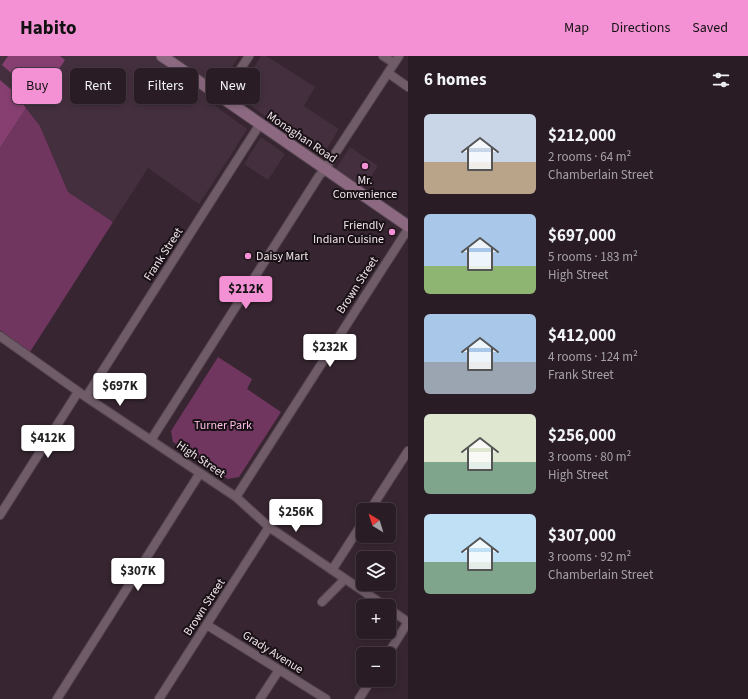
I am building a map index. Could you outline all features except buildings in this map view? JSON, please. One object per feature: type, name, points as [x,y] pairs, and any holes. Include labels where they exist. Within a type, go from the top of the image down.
[{"type":"main road","name":"Monaghan Road","points":[[162,56],[206,86]]},
{"type":"main road","name":"Monaghan Road","points":[[232,104],[325,168],[408,228]]},
{"type":"street","points":[[241,68],[249,56]]},
{"type":"street","points":[[383,56],[394,63]]},
{"type":"street","points":[[151,440],[319,176],[399,56]]},
{"type":"street","points":[[388,73],[408,87]]},
{"type":"street","name":"Frank Street","points":[[86,397],[260,124]]},
{"type":"street","name":"Brown Street","points":[[236,497],[408,228]]},
{"type":"street","name":"High Street","points":[[0,336],[78,392],[236,497],[269,527],[375,599]]},
{"type":"street","points":[[0,515],[78,392]]},
{"type":"street","points":[[374,503],[408,450]]},
{"type":"street","points":[[57,699],[200,473]]},
{"type":"street","name":"Brown Street","points":[[159,699],[269,527]]},
{"type":"street","points":[[332,570],[356,533]]},
{"type":"street","points":[[322,602],[345,579]]},
{"type":"street","points":[[392,647],[408,622],[396,614]]},
{"type":"street","name":"Grady Avenue","points":[[207,625],[326,699]]},
{"type":"street","points":[[260,699],[279,670]]},
{"type":"street","points":[[359,699],[367,687]]},
{"type":"shaded area","points":[[0,56],[239,56],[231,68],[206,68],[206,104],[213,104],[247,129],[199,204],[148,168],[113,222],[68,192],[40,126],[23,104],[62,104],[62,68],[12,68],[12,90],[0,80]]},
{"type":"shaded area","points":[[8,56],[60,56],[65,60],[60,68],[12,68],[12,74],[2,65]]},
{"type":"shaded area","points":[[261,56],[266,56],[315,87],[304,106],[339,129],[323,155],[248,104],[260,104],[260,68],[254,68]]},
{"type":"shaded area","points":[[0,80],[12,90],[12,104],[23,104],[26,108],[0,148]]},
{"type":"shaded area","points":[[261,137],[285,154],[268,180],[244,164]]},
{"type":"shaded area","points":[[350,147],[378,166],[364,187],[336,169]]},
{"type":"green space","points":[[26,108],[40,126],[68,192],[113,222],[30,352],[0,330],[0,148]]},
{"type":"green space","name":"Turner Park","points":[[218,357],[252,379],[247,389],[281,412],[239,477],[228,479],[173,442],[171,431]]},
{"type":"place","name":"Mr. Convenience","points":[[365,166]]},
{"type":"place","name":"Friendly Indian Cuisine","points":[[392,232]]},
{"type":"place","name":"Daisy Mart","points":[[248,256]]}]
